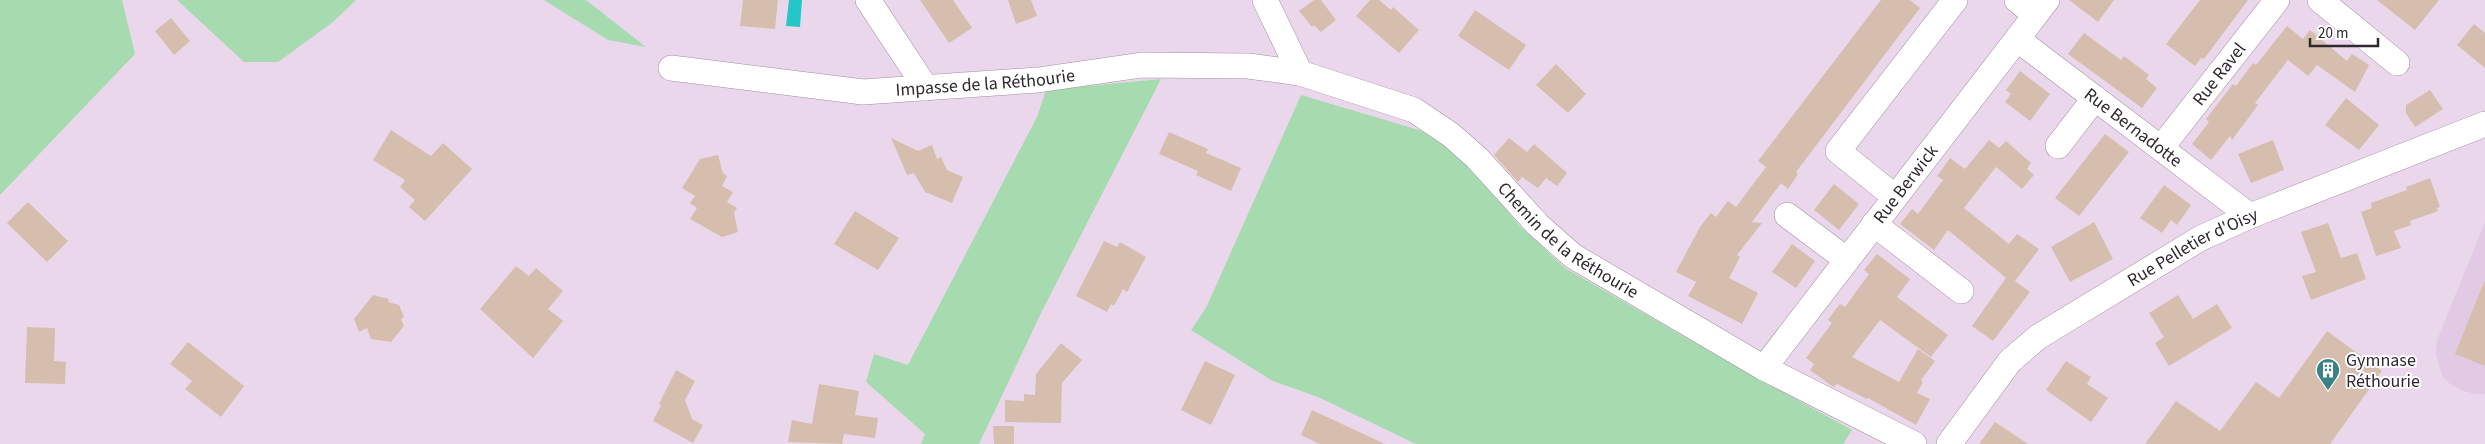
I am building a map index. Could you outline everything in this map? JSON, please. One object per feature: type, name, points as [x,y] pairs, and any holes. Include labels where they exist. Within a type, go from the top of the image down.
[{"type":"street","points":[[868,0],[926,88]]},
{"type":"street","points":[[1265,0],[1300,73]]},
{"type":"street","points":[[1895,197],[1838,151],[1955,0]]},
{"type":"street","name":"Rue Ravel","points":[[2161,148],[2277,0]]},
{"type":"street","points":[[2320,0],[2397,63]]},
{"type":"street","name":"Rue Berwick","points":[[1764,368],[2017,39],[2033,5]]},
{"type":"street","name":"Rue Bernadotte","points":[[2017,39],[2250,216]]},
{"type":"street","name":"Impasse de la Réthourie","points":[[671,68],[863,92],[1038,80],[1142,65],[1248,66],[1300,73]]},
{"type":"street","name":"Chemin de la Réthourie","points":[[1300,73],[1414,110],[1451,135],[1477,158],[1538,226],[1573,256],[1764,368],[1914,444]]},
{"type":"street","points":[[2058,146],[2095,98]]},
{"type":"street","name":"Rue Pelletier d'Oisy","points":[[1949,444],[2010,361],[2038,337],[2201,238],[2250,216],[2485,124]]},
{"type":"street","points":[[1787,215],[1847,260]]},
{"type":"street","points":[[1874,224],[1961,291]]},
{"type":"shaded area","points":[[0,0],[122,0],[135,54],[0,195]]},
{"type":"shaded area","points":[[177,0],[356,0],[333,22],[278,62],[244,62]]},
{"type":"shaded area","points":[[544,0],[586,0],[646,47],[608,40]]},
{"type":"shaded area","points":[[789,0],[802,0],[800,27],[786,26]]},
{"type":"shaded area","points":[[1161,79],[1042,311],[979,444],[921,444],[925,434],[866,382],[874,354],[908,365],[1037,117],[1046,90]]},
{"type":"shaded area","points":[[1301,95],[1419,130],[1441,142],[1468,164],[1520,226],[1565,268],[1732,364],[1852,430],[1843,444],[1416,444],[1318,397],[1273,381],[1191,330],[1206,308]]},
{"type":"shaded area","points":[[2485,222],[2485,394],[2476,394],[2463,391],[2451,385],[2442,376],[2436,354],[2437,340]]},
{"type":"building","points":[[743,0],[778,0],[775,29],[740,26]]},
{"type":"building","points":[[920,0],[953,0],[972,28],[949,43]]},
{"type":"building","points":[[1008,0],[1031,0],[1037,16],[1016,24]]},
{"type":"building","points":[[1314,0],[1321,0],[1336,20],[1321,32],[1314,25],[1312,27],[1299,11]]},
{"type":"building","points":[[1370,0],[1379,0],[1391,10],[1393,7],[1419,30],[1399,53],[1356,16]]},
{"type":"building","points":[[1881,0],[1910,0],[1920,8],[1796,172],[1798,174],[1788,189],[1781,183],[1752,222],[1762,223],[1737,255],[1740,257],[1729,278],[1758,293],[1742,324],[1688,296],[1696,282],[1676,272],[1700,227],[1711,213],[1716,217],[1728,201],[1736,207],[1766,167],[1758,161]]},
{"type":"building","points":[[2069,0],[2114,0],[2098,22]]},
{"type":"building","points":[[2200,0],[2248,0],[2204,59],[2201,58],[2195,66],[2166,44]]},
{"type":"building","points":[[2377,0],[2439,0],[2415,30]]},
{"type":"building","points":[[1475,10],[1526,45],[1509,70],[1458,36]]},
{"type":"building","points":[[171,18],[190,41],[174,55],[155,31]]},
{"type":"building","points":[[2474,24],[2485,33],[2485,68],[2457,45]]},
{"type":"building","points":[[2287,26],[2303,39],[2310,30],[2347,61],[2352,54],[2369,65],[2355,92],[2317,65],[2308,76],[2288,60],[2255,103],[2258,105],[2232,140],[2230,136],[2211,160],[2192,144],[2209,122],[2206,119],[2233,84],[2236,86],[2253,63],[2256,65]]},
{"type":"building","points":[[2084,33],[2121,60],[2124,56],[2149,75],[2146,79],[2157,88],[2142,108],[2068,54]]},
{"type":"building","points":[[1556,64],[1586,94],[1568,113],[1536,85]]},
{"type":"building","points":[[2020,71],[2050,94],[2030,121],[2005,102],[2011,94],[2006,90]]},
{"type":"building","points":[[2430,90],[2443,109],[2415,127],[2406,113],[2406,105]]},
{"type":"building","points":[[2346,98],[2379,125],[2359,150],[2325,125]]},
{"type":"building","points":[[391,130],[431,156],[443,143],[472,169],[425,221],[409,207],[415,200],[400,187],[405,180],[373,160]]},
{"type":"building","points":[[1169,132],[1208,149],[1206,153],[1241,168],[1231,191],[1196,175],[1198,171],[1159,154]]},
{"type":"building","points":[[2105,134],[2129,152],[2079,216],[2055,198]]},
{"type":"building","points":[[891,138],[918,151],[932,145],[937,159],[941,157],[947,170],[963,177],[952,203],[925,192],[914,173],[907,175]]},
{"type":"building","points":[[1509,138],[1527,152],[1534,144],[1567,173],[1557,186],[1546,178],[1538,188],[1522,177],[1518,182],[1494,155]]},
{"type":"building","points":[[1989,140],[1999,148],[2006,141],[2031,163],[2027,169],[2034,175],[2022,189],[1996,167],[1964,208],[2009,244],[2017,234],[2039,249],[2015,281],[2030,292],[1993,341],[1972,326],[2006,278],[1948,230],[1934,250],[1900,224],[1912,209],[1918,214],[1943,180],[1937,176],[1950,158],[1965,169]]},
{"type":"building","points":[[2273,140],[2284,170],[2251,183],[2238,154]]},
{"type":"building","points":[[718,155],[723,173],[727,176],[722,186],[733,192],[727,202],[737,208],[734,213],[738,232],[722,237],[690,219],[697,208],[690,203],[695,196],[682,188],[700,159]]},
{"type":"building","points":[[2430,178],[2440,207],[2437,208],[2438,211],[2410,221],[2411,225],[2394,231],[2401,248],[2376,256],[2361,212],[2372,208],[2371,203],[2407,190],[2406,187]]},
{"type":"building","points":[[1834,184],[1859,204],[1839,230],[1814,210]]},
{"type":"building","points":[[2164,185],[2191,205],[2177,225],[2171,220],[2162,233],[2140,218]]},
{"type":"building","points":[[28,202],[68,241],[47,262],[7,223]]},
{"type":"building","points":[[855,211],[899,238],[878,270],[834,244]]},
{"type":"building","points":[[2094,222],[2113,259],[2070,282],[2051,247]]},
{"type":"building","points":[[2328,223],[2341,258],[2357,253],[2366,279],[2311,300],[2302,276],[2316,272],[2301,232]]},
{"type":"building","points":[[1104,241],[1117,247],[1120,242],[1146,257],[1127,292],[1123,289],[1114,306],[1111,304],[1107,312],[1076,296]]},
{"type":"building","points":[[1792,244],[1815,261],[1796,288],[1772,272]]},
{"type":"building","points":[[1877,254],[1910,279],[1897,297],[1948,335],[1931,357],[1880,320],[1852,357],[1899,382],[1918,349],[1935,361],[1921,380],[1923,382],[1917,393],[1930,399],[1916,425],[1868,398],[1837,384],[1834,387],[1832,386],[1810,370],[1814,364],[1806,358],[1832,323],[1828,320],[1835,310],[1840,304],[1845,307],[1869,274],[1864,270]]},
{"type":"building","points":[[516,266],[529,276],[536,268],[563,291],[548,309],[563,321],[533,358],[480,309]]},
{"type":"building","points":[[2485,282],[2485,366],[2455,354]]},
{"type":"building","points":[[373,295],[389,299],[388,302],[399,305],[404,317],[401,319],[404,326],[391,342],[371,339],[367,328],[359,332],[354,319]]},
{"type":"building","points":[[2178,295],[2193,319],[2217,304],[2232,328],[2169,366],[2155,343],[2164,337],[2149,313]]},
{"type":"building","points":[[27,327],[55,328],[54,361],[66,362],[65,384],[25,383]]},
{"type":"building","name":"Gymnase Réthourie","points":[[2327,331],[2382,371],[2330,444],[2145,444],[2176,401],[2220,431],[2256,382],[2279,398]]},
{"type":"building","points":[[188,342],[244,386],[221,417],[185,389],[192,381],[170,364]]},
{"type":"building","points":[[1061,343],[1082,360],[1062,383],[1061,423],[1005,422],[1005,400],[1024,401],[1024,394],[1035,395],[1036,374]]},
{"type":"building","points":[[1205,361],[1235,375],[1211,425],[1181,410]]},
{"type":"building","points":[[2066,361],[2091,377],[2087,384],[2108,398],[2091,422],[2046,390]]},
{"type":"building","points":[[676,370],[695,381],[685,400],[692,419],[703,425],[693,443],[653,421],[661,405],[659,404]]},
{"type":"building","points":[[819,384],[859,391],[855,415],[878,418],[875,438],[844,434],[842,444],[788,442],[792,420],[812,424]]},
{"type":"building","points":[[1312,410],[1385,444],[1320,444],[1301,435]]},
{"type":"building","points":[[1995,422],[2028,444],[1979,444]]},
{"type":"building","points":[[993,426],[1014,426],[1014,444],[994,444]]},
{"type":"place","name":"Gymnase Réthourie","points":[[2328,391]]}]
